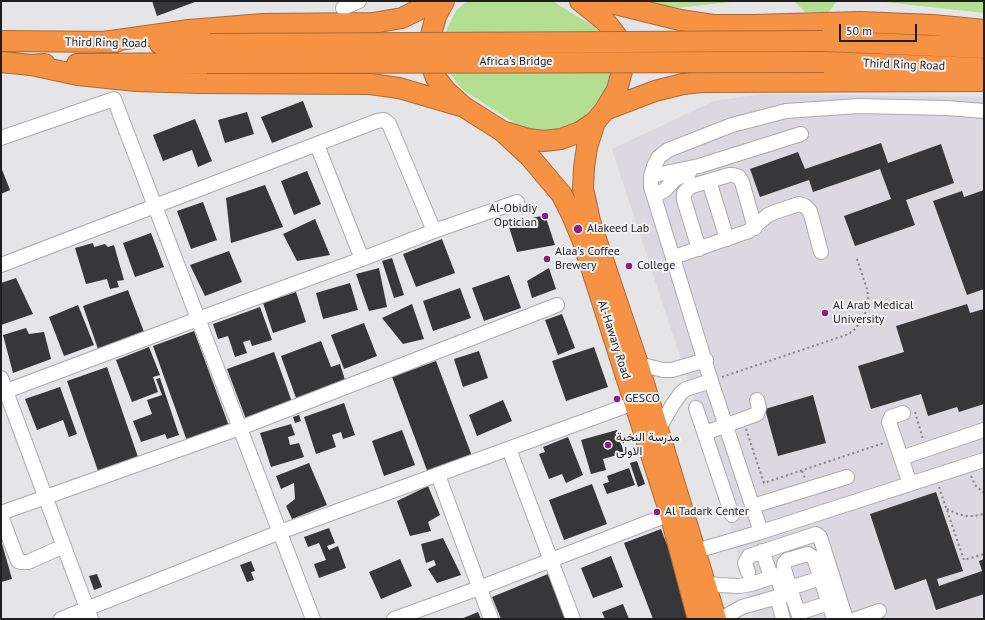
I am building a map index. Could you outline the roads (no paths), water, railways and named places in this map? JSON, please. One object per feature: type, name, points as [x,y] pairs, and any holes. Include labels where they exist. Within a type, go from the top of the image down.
[{"type":"highway","points":[[104,42],[189,30],[263,24],[373,23],[402,18],[436,1]]},
{"type":"highway","points":[[444,1],[436,16],[428,46],[428,59],[436,78],[442,87],[464,106],[502,131],[528,139],[544,141],[561,139],[580,132],[600,116],[655,91],[683,84],[702,82],[984,81]]},
{"type":"highway","points":[[580,1],[605,21],[616,35],[622,50],[622,71],[617,90],[600,116]]},
{"type":"highway","points":[[603,1],[680,20],[713,25],[860,22],[933,25],[984,30]]},
{"type":"highway","name":"Third Ring Road","points":[[1,41],[162,44],[209,53]]},
{"type":"highway","name":"Third Ring Road","points":[[823,41],[984,48]]},
{"type":"highway","name":"Africa's Bridge","points":[[209,53],[823,41]]},
{"type":"highway","name":"Third Ring Road","points":[[1,62],[31,64],[209,53]]},
{"type":"highway","name":"Africa's Bridge","points":[[209,53],[824,62]]},
{"type":"highway","name":"Third Ring Road","points":[[824,62],[984,68]]},
{"type":"highway","points":[[31,64],[78,74],[136,81],[370,84],[398,88],[464,106]]},
{"type":"highway","name":"Al-Hawary Road","points":[[600,116],[587,147],[584,168],[584,196],[590,221],[638,364],[716,619]]},
{"type":"highway","name":"Al-Hawary Road","points":[[502,131],[530,157],[562,195],[582,239],[670,514],[698,619]]},
{"type":"street","points":[[343,8],[358,1]]},
{"type":"street","points":[[1,138],[114,98],[314,619]]},
{"type":"street","points":[[762,532],[711,381],[706,360],[651,187],[651,176],[654,166],[659,157],[668,150],[732,125],[786,111],[859,106],[947,108],[984,111]]},
{"type":"street","points":[[1,265],[384,120],[389,124],[434,231]]},
{"type":"street","points":[[651,176],[699,166],[801,134]]},
{"type":"street","points":[[317,145],[362,259]]},
{"type":"street","points":[[654,196],[665,190],[675,179],[699,166]]},
{"type":"street","points":[[699,249],[683,196],[689,188],[729,175],[736,175],[742,182],[755,228]]},
{"type":"street","points":[[709,181],[727,239]]},
{"type":"street","points":[[4,392],[434,231],[517,202]]},
{"type":"street","points":[[674,257],[749,231],[755,228],[768,215],[796,205],[802,205],[810,211],[820,252]]},
{"type":"street","points":[[64,546],[28,562],[18,561],[1,514],[240,428],[557,305]]},
{"type":"street","points":[[638,364],[663,370],[679,369],[706,360]]},
{"type":"street","points":[[679,369],[687,380],[686,389]]},
{"type":"street","points":[[1,378],[4,392],[89,614]]},
{"type":"street","points":[[658,430],[676,398],[686,389],[711,381]]},
{"type":"street","points":[[704,433],[757,414],[759,408],[757,400]]},
{"type":"street","points":[[61,619],[89,614],[280,532],[634,403]]},
{"type":"street","points":[[696,408],[732,515]]},
{"type":"street","points":[[909,410],[894,416],[890,419],[889,424],[910,484]]},
{"type":"street","points":[[901,458],[984,430]]},
{"type":"street","points":[[509,448],[573,619]]},
{"type":"street","points":[[696,551],[762,532],[984,460]]},
{"type":"street","points":[[438,475],[491,619]]},
{"type":"street","points":[[753,506],[847,477]]},
{"type":"street","points":[[394,619],[479,588],[670,514]]},
{"type":"street","points":[[756,602],[755,592],[745,563],[747,558],[762,551],[814,534],[820,537],[846,619]]},
{"type":"street","points":[[762,551],[770,573],[780,575]]},
{"type":"street","points":[[829,603],[799,616],[786,592],[780,575],[785,562],[808,554],[814,558],[821,578],[829,603],[834,619]]},
{"type":"street","points":[[706,583],[729,586],[749,578],[780,575]]},
{"type":"street","points":[[721,619],[742,607],[821,578]]},
{"type":"street","points":[[783,619],[779,604],[786,592]]},
{"type":"street","points":[[856,619],[878,611]]},
{"type":"place","name":"Al-Obidiy Optician","points":[[545,216]]},
{"type":"place","name":"Alakeed Lab","points":[[578,229]]},
{"type":"place","name":"Alaa's Coffee Brewery","points":[[547,259]]},
{"type":"place","name":"College","points":[[629,266]]},
{"type":"place","name":"Al Arab Medical University","points":[[825,313]]},
{"type":"place","name":"GESCO","points":[[617,399]]},
{"type":"place","name":"مدرسة النخبة الاولى","points":[[608,445]]},
{"type":"place","name":"Al Tadark Center","points":[[657,512]]}]
